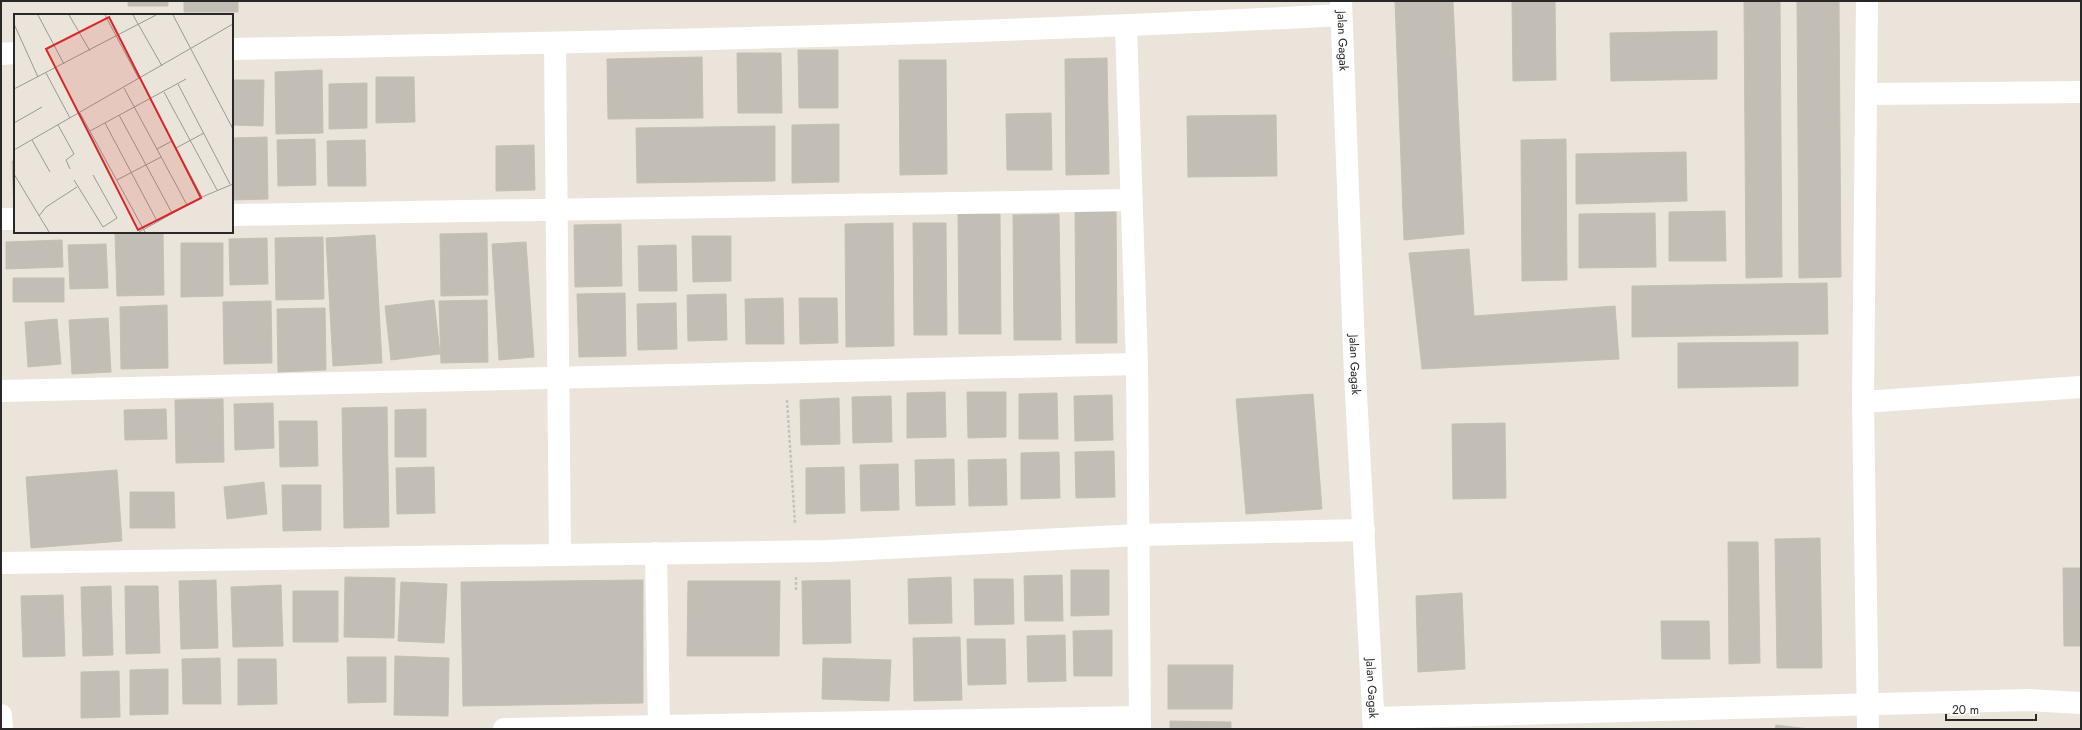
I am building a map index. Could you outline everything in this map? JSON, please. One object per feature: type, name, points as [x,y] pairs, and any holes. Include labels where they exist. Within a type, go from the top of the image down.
[{"type":"street","points":[[1867,1],[1863,402],[1868,729]]},
{"type":"street","points":[[233,49],[555,43],[1126,26],[1341,8]]},
{"type":"street","name":"Jalan Gagak","points":[[1341,8],[1355,375],[1373,723]]},
{"type":"street","points":[[504,729],[659,726],[1139,723],[1137,364],[1126,26]]},
{"type":"street","points":[[555,43],[557,379],[560,555]]},
{"type":"street","points":[[1,54],[14,53]]},
{"type":"street","points":[[1866,94],[2081,92]]},
{"type":"street","points":[[233,215],[1132,200]]},
{"type":"street","points":[[1,219],[14,219]]},
{"type":"street","points":[[1,391],[557,379],[1137,364]]},
{"type":"street","points":[[1863,402],[2081,387]]},
{"type":"street","points":[[1,563],[796,551],[1138,535],[1364,530]]},
{"type":"street","points":[[656,553],[659,726]]},
{"type":"street","points":[[1373,723],[2028,700],[2081,703]]},
{"type":"street","points":[[1,714],[2,729]]},
{"type":"path","points":[[785,373],[796,551],[796,590]]},
{"type":"building","points":[[128,1],[168,1],[168,6],[128,6]]},
{"type":"building","points":[[184,1],[238,1],[238,12],[184,12]]},
{"type":"building","points":[[1395,1],[1453,1],[1464,234],[1404,240]]},
{"type":"building","points":[[1512,1],[1555,1],[1556,80],[1513,81]]},
{"type":"building","points":[[1744,1],[1780,1],[1782,277],[1746,278]]},
{"type":"building","points":[[1797,1],[1839,1],[1841,277],[1799,278]]},
{"type":"building","points":[[1717,31],[1717,79],[1611,81],[1610,33]]},
{"type":"building","points":[[798,50],[838,50],[838,108],[799,108]]},
{"type":"building","points":[[737,53],[781,53],[782,113],[738,113]]},
{"type":"building","points":[[702,57],[703,118],[608,119],[607,59]]},
{"type":"building","points":[[1107,58],[1109,174],[1066,175],[1065,59]]},
{"type":"building","points":[[899,60],[946,60],[947,174],[900,175]]},
{"type":"building","points":[[322,70],[323,133],[276,134],[275,72]]},
{"type":"building","points":[[376,77],[414,77],[415,122],[376,123]]},
{"type":"building","points":[[233,80],[264,80],[263,126],[233,125]]},
{"type":"building","points":[[367,83],[367,128],[329,129],[329,84]]},
{"type":"building","points":[[1051,113],[1052,170],[1007,170],[1006,114]]},
{"type":"building","points":[[1276,115],[1277,176],[1188,177],[1187,116]]},
{"type":"building","points":[[839,124],[839,182],[792,183],[792,125]]},
{"type":"building","points":[[775,126],[775,181],[637,183],[636,128]]},
{"type":"building","points":[[267,137],[268,199],[233,200],[233,138]]},
{"type":"building","points":[[315,139],[316,185],[278,186],[277,140]]},
{"type":"building","points":[[1566,139],[1567,280],[1522,281],[1521,140]]},
{"type":"building","points":[[365,140],[366,186],[328,186],[327,141]]},
{"type":"building","points":[[534,145],[535,190],[496,191],[496,146]]},
{"type":"building","points":[[1686,152],[1687,201],[1576,204],[1576,154]]},
{"type":"building","points":[[12,161],[14,161],[14,211]]},
{"type":"building","points":[[1116,205],[1117,343],[1076,343],[1075,206]]},
{"type":"building","points":[[1725,211],[1726,261],[1669,261],[1669,212]]},
{"type":"building","points":[[1655,213],[1656,267],[1579,268],[1579,214]]},
{"type":"building","points":[[958,214],[1000,214],[1001,334],[959,334]]},
{"type":"building","points":[[1059,214],[1061,340],[1014,340],[1013,215]]},
{"type":"building","points":[[893,223],[894,346],[846,347],[845,224]]},
{"type":"building","points":[[913,223],[946,223],[947,335],[914,335]]},
{"type":"building","points":[[621,224],[622,286],[575,287],[574,225]]},
{"type":"building","points":[[163,233],[164,295],[117,296],[115,234]]},
{"type":"building","points":[[487,233],[488,295],[441,296],[440,234]]},
{"type":"building","points":[[375,235],[382,363],[333,366],[326,238]]},
{"type":"building","points":[[692,236],[731,236],[731,281],[693,282]]},
{"type":"building","points":[[323,237],[324,299],[276,300],[275,238]]},
{"type":"building","points":[[267,238],[268,284],[230,285],[229,239]]},
{"type":"building","points":[[62,240],[63,267],[6,269],[6,242]]},
{"type":"building","points":[[526,242],[534,357],[499,360],[492,244]]},
{"type":"building","points":[[181,243],[223,243],[223,296],[181,297]]},
{"type":"building","points":[[106,244],[108,288],[70,289],[68,245]]},
{"type":"building","points":[[676,245],[677,291],[639,291],[638,246]]},
{"type":"building","points":[[1469,249],[1474,316],[1615,306],[1619,359],[1422,369],[1409,253]]},
{"type":"building","points":[[13,278],[64,278],[64,302],[13,302]]},
{"type":"building","points":[[1827,283],[1828,334],[1632,337],[1632,286]]},
{"type":"building","points":[[625,293],[626,356],[579,357],[577,294]]},
{"type":"building","points":[[726,294],[727,340],[688,341],[687,295]]},
{"type":"building","points":[[783,298],[784,344],[746,344],[745,299]]},
{"type":"building","points":[[799,298],[837,298],[838,343],[800,344]]},
{"type":"building","points":[[434,300],[440,354],[391,360],[385,306]]},
{"type":"building","points":[[487,300],[488,362],[441,363],[439,301]]},
{"type":"building","points":[[271,301],[272,363],[224,364],[223,302]]},
{"type":"building","points":[[676,303],[677,349],[638,350],[637,304]]},
{"type":"building","points":[[167,305],[168,368],[121,369],[120,307]]},
{"type":"building","points":[[325,308],[326,370],[278,372],[277,309]]},
{"type":"building","points":[[108,318],[111,372],[72,374],[69,320]]},
{"type":"building","points":[[57,319],[61,364],[28,367],[25,322]]},
{"type":"building","points":[[1798,342],[1798,386],[1678,388],[1678,343]]},
{"type":"building","points":[[945,392],[946,437],[907,438],[907,393]]},
{"type":"building","points":[[967,392],[1006,392],[1006,437],[968,438]]},
{"type":"building","points":[[1057,393],[1058,439],[1019,439],[1019,394]]},
{"type":"building","points":[[1313,394],[1322,509],[1246,514],[1236,399]]},
{"type":"building","points":[[1112,395],[1113,440],[1075,441],[1074,396]]},
{"type":"building","points":[[891,396],[892,442],[853,443],[852,397]]},
{"type":"building","points":[[839,398],[840,444],[801,445],[800,400]]},
{"type":"building","points":[[223,399],[224,462],[176,463],[175,400]]},
{"type":"building","points":[[273,403],[274,448],[235,450],[234,404]]},
{"type":"building","points":[[387,407],[389,527],[344,528],[342,408]]},
{"type":"building","points":[[166,409],[167,439],[125,440],[124,410]]},
{"type":"building","points":[[426,409],[426,457],[395,457],[395,410]]},
{"type":"building","points":[[279,421],[317,421],[318,466],[280,467]]},
{"type":"building","points":[[1505,423],[1506,498],[1453,499],[1452,424]]},
{"type":"building","points":[[1114,451],[1115,497],[1076,498],[1075,452]]},
{"type":"building","points":[[1059,452],[1060,498],[1021,499],[1021,453]]},
{"type":"building","points":[[954,459],[955,505],[916,506],[915,460]]},
{"type":"building","points":[[1006,459],[1007,505],[969,506],[968,460]]},
{"type":"building","points":[[898,464],[899,510],[861,511],[860,465]]},
{"type":"building","points":[[434,467],[435,513],[397,514],[396,468]]},
{"type":"building","points":[[844,467],[845,513],[806,514],[806,468]]},
{"type":"building","points":[[117,470],[122,541],[31,548],[26,477]]},
{"type":"building","points":[[264,482],[267,514],[227,519],[224,487]]},
{"type":"building","points":[[282,485],[321,485],[321,530],[283,531]]},
{"type":"building","points":[[130,492],[174,492],[175,528],[130,528]]},
{"type":"building","points":[[1820,538],[1822,668],[1777,668],[1775,539]]},
{"type":"building","points":[[1728,542],[1758,542],[1760,663],[1729,664]]},
{"type":"building","points":[[2063,568],[2081,568],[2081,646],[2064,646]]},
{"type":"building","points":[[1071,570],[1109,570],[1109,615],[1071,616]]},
{"type":"building","points":[[1062,575],[1063,621],[1025,621],[1024,576]]},
{"type":"building","points":[[345,577],[395,578],[394,638],[344,637]]},
{"type":"building","points":[[951,577],[952,623],[909,624],[908,579]]},
{"type":"building","points":[[974,579],[1013,579],[1014,624],[975,625]]},
{"type":"building","points":[[216,580],[218,648],[181,649],[179,581]]},
{"type":"building","points":[[643,580],[643,703],[463,706],[461,582]]},
{"type":"building","points":[[850,580],[851,643],[803,644],[802,581]]},
{"type":"building","points":[[688,581],[780,581],[779,656],[687,656]]},
{"type":"building","points":[[401,582],[447,584],[444,643],[398,641]]},
{"type":"building","points":[[281,585],[283,646],[233,647],[231,587]]},
{"type":"building","points":[[111,586],[113,655],[83,656],[81,587]]},
{"type":"building","points":[[125,586],[158,586],[160,653],[126,654]]},
{"type":"building","points":[[293,591],[338,591],[338,642],[293,642]]},
{"type":"building","points":[[1462,593],[1465,669],[1418,672],[1416,596]]},
{"type":"building","points":[[63,595],[65,656],[23,657],[21,596]]},
{"type":"building","points":[[1661,621],[1709,621],[1710,659],[1662,659]]},
{"type":"building","points":[[1112,630],[1112,676],[1074,676],[1073,631]]},
{"type":"building","points":[[1065,635],[1066,681],[1028,682],[1027,636]]},
{"type":"building","points":[[960,637],[962,700],[914,701],[913,638]]},
{"type":"building","points":[[967,639],[1005,639],[1006,684],[968,685]]},
{"type":"building","points":[[395,656],[449,658],[448,716],[394,715]]},
{"type":"building","points":[[347,657],[386,657],[386,702],[348,703]]},
{"type":"building","points":[[220,658],[221,704],[183,704],[182,659]]},
{"type":"building","points":[[823,658],[891,660],[889,701],[822,699]]},
{"type":"building","points":[[238,659],[276,659],[277,704],[238,705]]},
{"type":"building","points":[[1168,665],[1233,665],[1232,709],[1168,709]]},
{"type":"building","points":[[168,669],[168,714],[130,715],[130,670]]},
{"type":"building","points":[[119,671],[120,717],[81,718],[81,672]]},
{"type":"building","points":[[1170,721],[1231,722],[1231,729],[1170,729]]},
{"type":"building","points":[[1776,725],[1809,729],[1775,729]]}]
